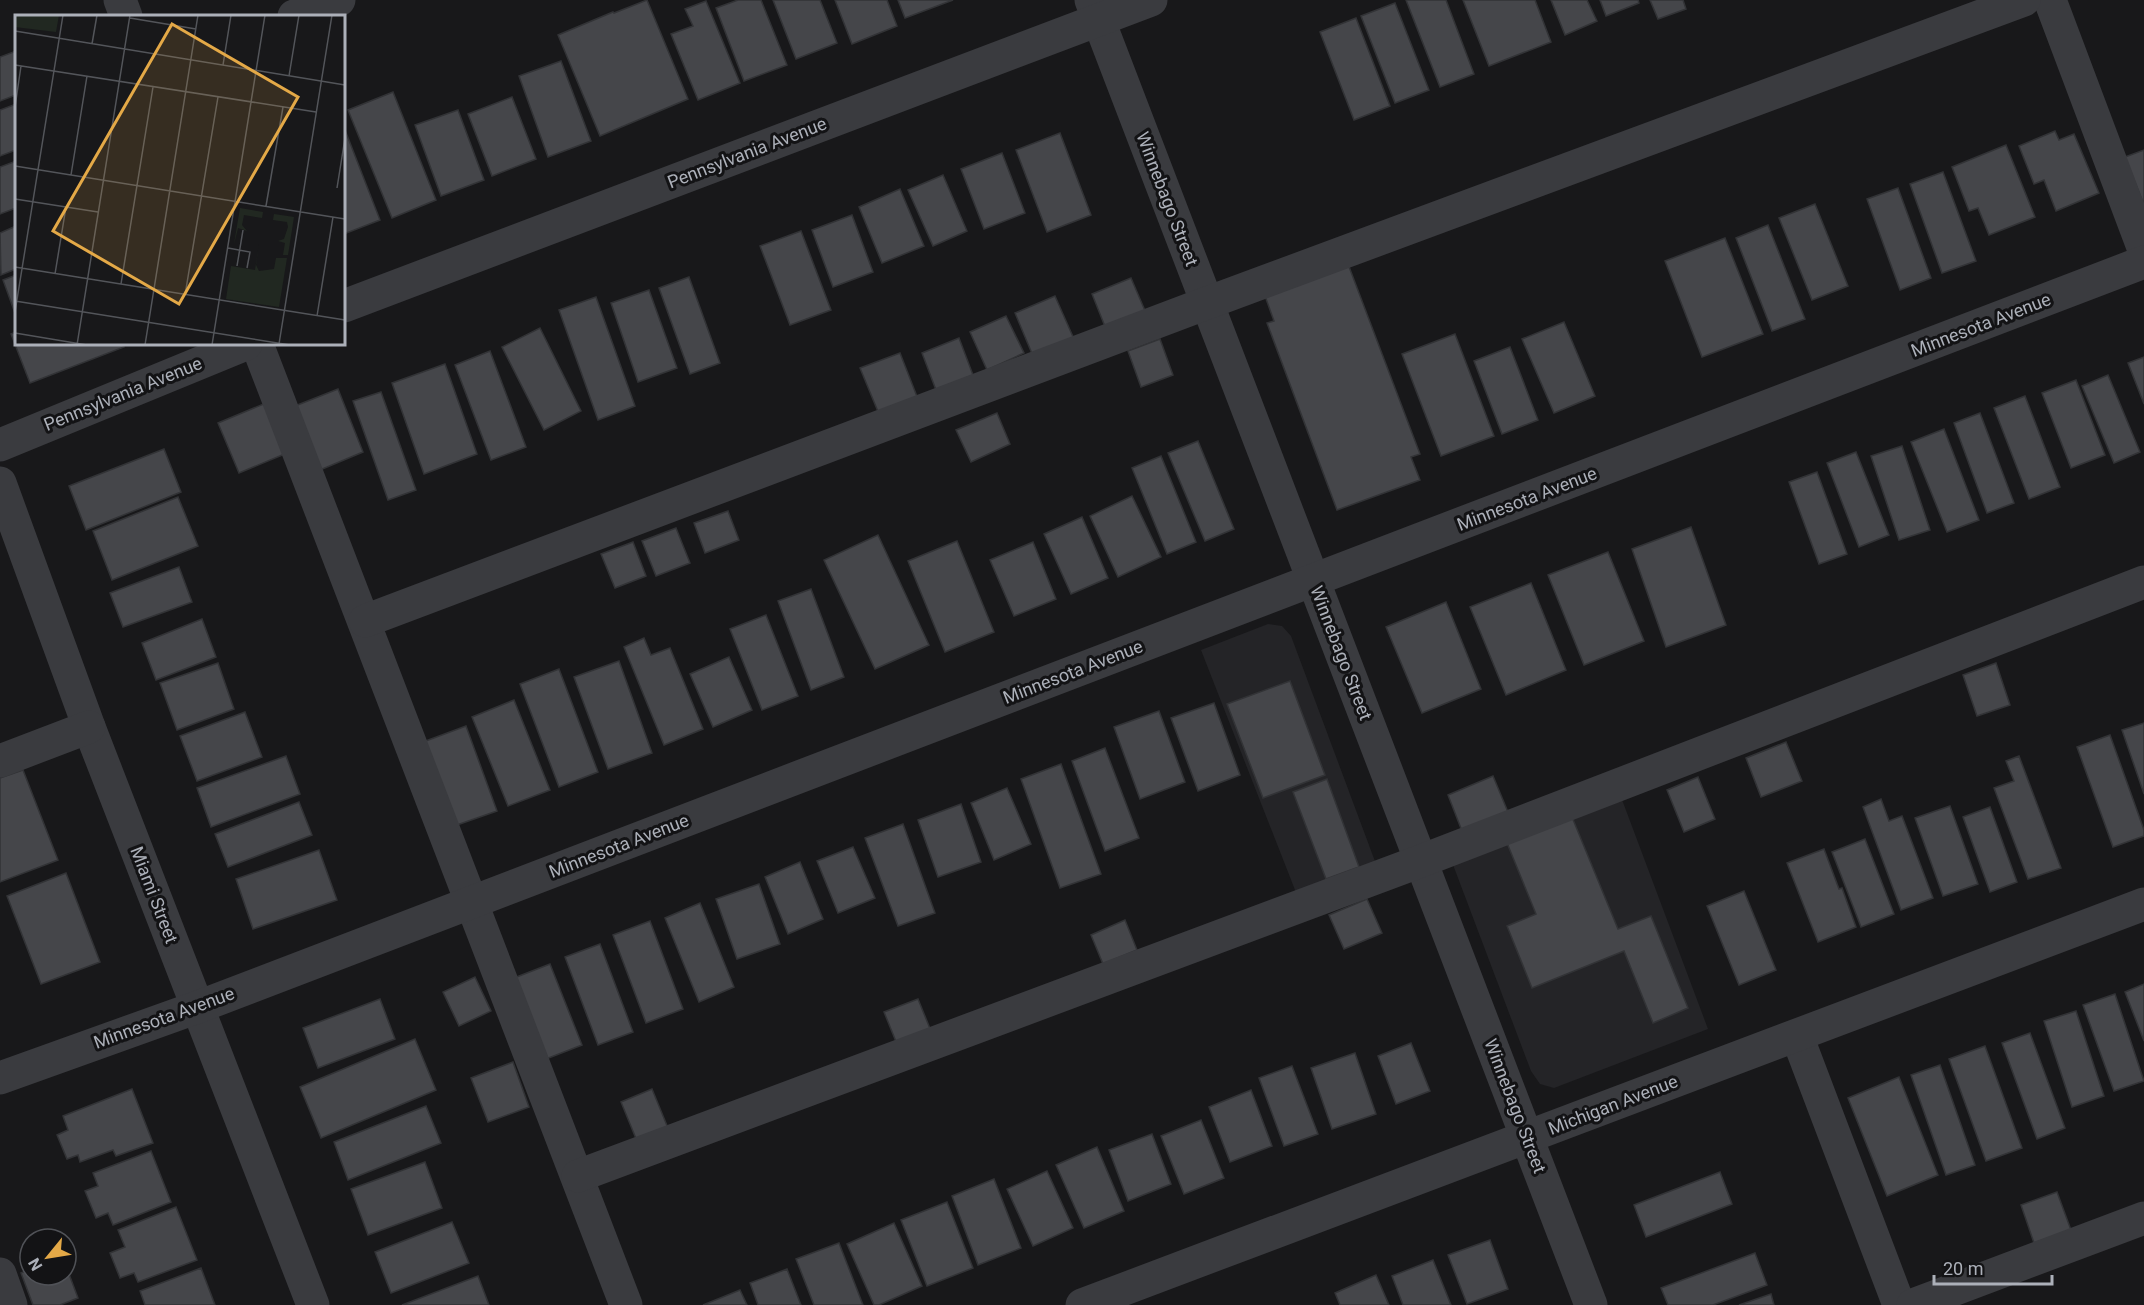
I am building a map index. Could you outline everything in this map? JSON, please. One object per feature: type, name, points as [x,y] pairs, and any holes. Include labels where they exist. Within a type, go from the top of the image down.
[{"type":"street","points":[[120,0],[126,15]]},
{"type":"street","points":[[297,15],[339,0]]},
{"type":"street","name":"Pennsylvania Avenue","points":[[345,306],[1095,10],[1151,0]]},
{"type":"street","points":[[365,621],[1207,303],[2024,0]]},
{"type":"street","points":[[2050,0],[2144,250]]},
{"type":"street","name":"Winnebago Street","points":[[1095,10],[1591,1305]]},
{"type":"street","name":"Minnesota Avenue","points":[[0,1078],[198,1007],[2144,262]]},
{"type":"street","name":"Pennsylvania Avenue","points":[[0,444],[244,345]]},
{"type":"street","points":[[257,345],[626,1305]]},
{"type":"street","name":"Miami Street","points":[[0,483],[89,728],[313,1305]]},
{"type":"street","points":[[578,1176],[1421,861],[2144,582]]},
{"type":"street","points":[[0,761],[89,728]]},
{"type":"street","name":"Michigan Avenue","points":[[1082,1305],[2144,904]]},
{"type":"street","points":[[1797,1036],[1899,1305]]},
{"type":"street","points":[[1913,1305],[2144,1218]]},
{"type":"street","points":[[0,1274],[11,1305]]},
{"type":"shaded area","points":[[1268,624],[1282,626],[1291,636],[1376,864],[1297,895],[1201,650]]},
{"type":"shaded area","points":[[1621,797],[1708,1029],[1554,1088],[1540,1084],[1531,1071],[1452,862]]},
{"type":"building","points":[[647,0],[688,99],[600,136],[558,35]]},
{"type":"building","points":[[738,0],[761,0],[787,65],[744,81],[716,8]]},
{"type":"building","points":[[773,0],[820,0],[837,43],[796,59]]},
{"type":"building","points":[[835,0],[887,0],[897,26],[852,44]]},
{"type":"building","points":[[898,0],[953,0],[905,18]]},
{"type":"building","points":[[1406,0],[1446,0],[1474,74],[1440,87]]},
{"type":"building","points":[[1463,0],[1535,0],[1551,42],[1489,66]]},
{"type":"building","points":[[1551,0],[1587,0],[1597,21],[1565,35]]},
{"type":"building","points":[[1600,0],[1638,0],[1639,3],[1606,16]]},
{"type":"building","points":[[1650,0],[1683,0],[1686,9],[1658,19]]},
{"type":"building","points":[[706,1],[740,83],[698,100],[671,34],[693,26],[685,9]]},
{"type":"building","points":[[1395,3],[1429,90],[1395,103],[1361,16]]},
{"type":"building","points":[[1356,18],[1390,106],[1354,120],[1320,32]]},
{"type":"building","points":[[15,51],[15,95],[0,101],[0,57]]},
{"type":"building","points":[[561,61],[591,141],[548,157],[519,76]]},
{"type":"building","points":[[393,92],[436,200],[392,218],[348,110]]},
{"type":"building","points":[[512,97],[536,159],[492,176],[468,114]]},
{"type":"building","points":[[15,104],[15,150],[0,156],[0,110]]},
{"type":"building","points":[[458,110],[484,180],[441,196],[415,125]]},
{"type":"building","points":[[345,130],[380,220],[345,234]]},
{"type":"building","points":[[2055,131],[2059,140],[2074,134],[2099,193],[2056,211],[2044,180],[2034,184],[2019,146]]},
{"type":"building","points":[[1060,133],[1091,215],[1047,232],[1016,150]]},
{"type":"building","points":[[2006,145],[2035,217],[1989,235],[1978,208],[1969,211],[1952,167]]},
{"type":"building","points":[[2144,150],[2144,205],[2125,157]]},
{"type":"building","points":[[1002,153],[1025,213],[984,229],[961,169]]},
{"type":"building","points":[[15,161],[15,208],[0,214],[0,167]]},
{"type":"building","points":[[1943,172],[1976,261],[1942,273],[1910,184]]},
{"type":"building","points":[[943,175],[967,231],[933,246],[908,190]]},
{"type":"building","points":[[1898,188],[1931,278],[1900,290],[1867,199]]},
{"type":"building","points":[[900,189],[924,246],[882,263],[859,207]]},
{"type":"building","points":[[1815,204],[1848,286],[1812,300],[1779,218]]},
{"type":"building","points":[[852,215],[873,272],[833,287],[812,230]]},
{"type":"building","points":[[1768,225],[1805,319],[1772,331],[1736,238]]},
{"type":"building","points":[[15,226],[15,269],[1,275],[0,233]]},
{"type":"building","points":[[801,231],[831,310],[790,325],[760,246]]},
{"type":"building","points":[[1725,238],[1763,334],[1702,357],[1665,261]]},
{"type":"building","points":[[1348,264],[1420,454],[1411,457],[1420,480],[1337,510],[1267,323],[1274,321],[1265,296]]},
{"type":"building","points":[[15,275],[15,313],[3,280]]},
{"type":"building","points":[[689,277],[720,363],[690,374],[659,288]]},
{"type":"building","points":[[1131,278],[1146,313],[1106,329],[1092,294]]},
{"type":"building","points":[[649,290],[677,368],[638,382],[611,303]]},
{"type":"building","points":[[1055,296],[1074,339],[1033,356],[1015,313]]},
{"type":"building","points":[[596,297],[635,406],[598,420],[559,310]]},
{"type":"building","points":[[1006,316],[1024,353],[987,370],[970,332]]},
{"type":"building","points":[[1564,322],[1595,396],[1554,413],[1522,339]]},
{"type":"building","points":[[540,328],[581,411],[544,430],[502,347]]},
{"type":"building","points":[[15,332],[15,344],[11,334]]},
{"type":"building","points":[[1455,334],[1494,436],[1441,456],[1402,354]]},
{"type":"building","points":[[959,338],[973,375],[936,390],[922,353]]},
{"type":"building","points":[[1160,339],[1173,375],[1141,387],[1128,351]]},
{"type":"building","points":[[15,345],[123,345],[124,347],[30,383]]},
{"type":"building","points":[[1510,347],[1538,420],[1502,434],[1474,361]]},
{"type":"building","points":[[490,351],[526,447],[491,460],[455,365]]},
{"type":"building","points":[[900,353],[918,399],[879,414],[860,368]]},
{"type":"building","points":[[2144,357],[2144,404],[2128,363]]},
{"type":"building","points":[[445,364],[477,454],[424,474],[392,383]]},
{"type":"building","points":[[2108,375],[2140,452],[2114,463],[2082,386]]},
{"type":"building","points":[[2076,380],[2105,455],[2071,468],[2042,393]]},
{"type":"building","points":[[338,389],[363,452],[320,470],[295,406]]},
{"type":"building","points":[[381,392],[416,490],[388,500],[353,401]]},
{"type":"building","points":[[2025,396],[2060,487],[2029,499],[1994,408]]},
{"type":"building","points":[[266,403],[287,453],[239,473],[218,423]]},
{"type":"building","points":[[997,413],[1010,444],[971,462],[956,430]]},
{"type":"building","points":[[1980,413],[2014,503],[1987,513],[1954,423]]},
{"type":"building","points":[[1944,429],[1979,520],[1947,532],[1911,442]]},
{"type":"building","points":[[1198,441],[1234,529],[1205,541],[1168,453]]},
{"type":"building","points":[[1902,446],[1930,530],[1899,540],[1871,456]]},
{"type":"building","points":[[164,449],[181,492],[86,530],[69,486]]},
{"type":"building","points":[[1856,452],[1889,535],[1859,547],[1827,463]]},
{"type":"building","points":[[1161,456],[1196,542],[1167,554],[1132,468]]},
{"type":"building","points":[[1817,472],[1847,554],[1819,564],[1789,482]]},
{"type":"building","points":[[1132,496],[1161,557],[1118,577],[1090,516]]},
{"type":"building","points":[[178,497],[198,546],[112,580],[93,531]]},
{"type":"building","points":[[728,511],[739,540],[705,553],[694,523]]},
{"type":"building","points":[[1082,517],[1108,578],[1071,594],[1044,534]]},
{"type":"building","points":[[1691,527],[1726,625],[1666,647],[1632,549]]},
{"type":"building","points":[[676,528],[690,563],[656,576],[642,541]]},
{"type":"building","points":[[878,535],[929,645],[875,669],[824,560]]},
{"type":"building","points":[[957,541],[994,632],[945,652],[908,561]]},
{"type":"building","points":[[633,542],[646,576],[615,588],[601,554]]},
{"type":"building","points":[[1033,542],[1056,599],[1014,616],[990,560]]},
{"type":"building","points":[[1608,552],[1644,641],[1584,665],[1548,575]]},
{"type":"building","points":[[179,567],[192,602],[123,627],[110,593]]},
{"type":"building","points":[[1531,583],[1566,670],[1506,695],[1470,607]]},
{"type":"building","points":[[811,589],[844,677],[811,690],[778,601]]},
{"type":"building","points":[[1446,602],[1481,689],[1422,713],[1386,627]]},
{"type":"building","points":[[766,615],[798,696],[762,710],[730,629]]},
{"type":"building","points":[[202,619],[216,657],[156,680],[142,643]]},
{"type":"building","points":[[644,638],[651,655],[670,648],[703,729],[664,745],[624,647]]},
{"type":"building","points":[[729,657],[752,710],[713,727],[690,674]]},
{"type":"building","points":[[619,661],[652,753],[608,769],[574,677]]},
{"type":"building","points":[[218,663],[234,709],[177,730],[160,683]]},
{"type":"building","points":[[1996,663],[2010,705],[1977,716],[1963,675]]},
{"type":"building","points":[[559,669],[598,772],[559,787],[520,684]]},
{"type":"building","points":[[1290,681],[1325,775],[1263,798],[1227,704]]},
{"type":"building","points":[[514,700],[550,790],[508,806],[472,717]]},
{"type":"building","points":[[1214,703],[1240,775],[1198,791],[1171,718]]},
{"type":"building","points":[[1159,711],[1185,782],[1140,799],[1114,727]]},
{"type":"building","points":[[245,712],[262,757],[197,781],[180,736]]},
{"type":"building","points":[[2144,723],[2144,794],[2122,730]]},
{"type":"building","points":[[466,726],[497,811],[454,826],[423,742]]},
{"type":"building","points":[[2110,735],[2144,830],[2144,836],[2113,847],[2077,747]]},
{"type":"building","points":[[1786,742],[1802,781],[1761,797],[1746,758]]},
{"type":"building","points":[[1105,748],[1139,838],[1105,851],[1072,761]]},
{"type":"building","points":[[286,756],[300,794],[211,827],[197,788]]},
{"type":"building","points":[[2019,756],[2061,868],[2028,879],[1994,788],[2014,781],[2006,761]]},
{"type":"building","points":[[1061,764],[1101,874],[1060,888],[1021,779]]},
{"type":"building","points":[[23,770],[58,860],[0,882],[0,778]]},
{"type":"building","points":[[1493,776],[1508,812],[1462,831],[1448,795]]},
{"type":"building","points":[[1698,777],[1715,819],[1684,832],[1667,790]]},
{"type":"building","points":[[1327,779],[1359,867],[1326,879],[1293,792]]},
{"type":"building","points":[[1007,788],[1031,844],[994,860],[971,803]]},
{"type":"building","points":[[1881,799],[1889,821],[1902,816],[1933,898],[1901,910],[1863,807]]},
{"type":"building","points":[[299,802],[312,835],[228,867],[215,834]]},
{"type":"building","points":[[961,804],[981,862],[938,877],[918,820]]},
{"type":"building","points":[[1950,806],[1978,884],[1943,896],[1915,818]]},
{"type":"building","points":[[1990,807],[2017,882],[1990,892],[1963,817]]},
{"type":"building","points":[[1572,817],[1618,929],[1651,916],[1688,1008],[1653,1023],[1624,951],[1532,988],[1507,926],[1536,914],[1507,843]]},
{"type":"building","points":[[903,824],[935,913],[898,926],[865,838]]},
{"type":"building","points":[[1865,839],[1894,914],[1861,927],[1832,852]]},
{"type":"building","points":[[853,847],[875,898],[838,913],[817,861]]},
{"type":"building","points":[[1824,849],[1839,889],[1842,888],[1856,927],[1818,942],[1787,863]]},
{"type":"building","points":[[319,850],[337,900],[253,929],[236,879]]},
{"type":"building","points":[[800,862],[823,919],[788,934],[765,877]]},
{"type":"building","points":[[66,873],[100,962],[41,984],[7,896]]},
{"type":"building","points":[[759,884],[780,944],[737,959],[716,899]]},
{"type":"building","points":[[1744,891],[1776,970],[1739,985],[1707,906]]},
{"type":"building","points":[[1367,899],[1382,933],[1344,949],[1329,915]]},
{"type":"building","points":[[700,903],[734,987],[699,1002],[665,918]]},
{"type":"building","points":[[1125,920],[1137,950],[1103,964],[1091,935]]},
{"type":"building","points":[[650,921],[683,1009],[646,1023],[613,935]]},
{"type":"building","points":[[600,944],[633,1032],[598,1045],[565,957]]},
{"type":"building","points":[[550,964],[582,1045],[546,1059],[514,978]]},
{"type":"building","points":[[475,977],[491,1011],[459,1026],[443,992]]},
{"type":"building","points":[[2144,984],[2144,1041],[2125,992]]},
{"type":"building","points":[[2115,994],[2144,1081],[2114,1091],[2083,1005]]},
{"type":"building","points":[[380,999],[395,1039],[318,1068],[303,1028]]},
{"type":"building","points":[[918,999],[931,1031],[897,1044],[884,1012]]},
{"type":"building","points":[[2076,1011],[2104,1096],[2072,1107],[2044,1021]]},
{"type":"building","points":[[2030,1033],[2065,1128],[2037,1139],[2002,1043]]},
{"type":"building","points":[[415,1039],[436,1090],[321,1138],[300,1087]]},
{"type":"building","points":[[1411,1043],[1430,1091],[1396,1104],[1378,1056]]},
{"type":"building","points":[[1985,1046],[2022,1148],[1986,1161],[1949,1059]]},
{"type":"building","points":[[1355,1053],[1376,1114],[1332,1129],[1311,1068]]},
{"type":"building","points":[[513,1062],[529,1107],[488,1122],[471,1078]]},
{"type":"building","points":[[1940,1065],[1975,1165],[1946,1175],[1911,1075]]},
{"type":"building","points":[[1292,1066],[1318,1134],[1284,1146],[1259,1078]]},
{"type":"building","points":[[1899,1077],[1938,1175],[1887,1196],[1848,1098]]},
{"type":"building","points":[[132,1089],[153,1143],[116,1156],[113,1150],[80,1162],[78,1155],[67,1159],[57,1135],[68,1130],[63,1116]]},
{"type":"building","points":[[652,1089],[668,1128],[637,1141],[621,1102]]},
{"type":"building","points":[[1251,1090],[1272,1146],[1230,1162],[1209,1107]]},
{"type":"building","points":[[426,1106],[441,1143],[348,1180],[334,1142]]},
{"type":"building","points":[[1201,1120],[1224,1178],[1184,1194],[1161,1136]]},
{"type":"building","points":[[1152,1134],[1171,1184],[1128,1201],[1109,1150]]},
{"type":"building","points":[[1097,1147],[1124,1211],[1084,1228],[1056,1165]]},
{"type":"building","points":[[151,1151],[171,1202],[113,1225],[108,1213],[96,1218],[85,1191],[98,1186],[93,1173]]},
{"type":"building","points":[[425,1162],[442,1208],[368,1235],[351,1189]]},
{"type":"building","points":[[1047,1171],[1073,1228],[1033,1246],[1007,1189]]},
{"type":"building","points":[[1720,1172],[1732,1204],[1646,1237],[1634,1205]]},
{"type":"building","points":[[994,1179],[1021,1248],[978,1265],[952,1196]]},
{"type":"building","points":[[2057,1192],[2071,1230],[2034,1243],[2021,1205]]},
{"type":"building","points":[[947,1202],[973,1268],[927,1286],[901,1220]]},
{"type":"building","points":[[176,1207],[197,1260],[138,1282],[134,1273],[120,1278],[110,1253],[125,1247],[118,1230]]},
{"type":"building","points":[[452,1222],[469,1263],[391,1293],[375,1252]]},
{"type":"building","points":[[894,1223],[922,1286],[879,1305],[874,1305],[847,1244]]},
{"type":"building","points":[[1490,1240],[1508,1289],[1467,1304],[1448,1255]]},
{"type":"building","points":[[839,1243],[863,1305],[814,1305],[796,1259]]},
{"type":"building","points":[[1755,1253],[1767,1285],[1713,1305],[1668,1305],[1661,1288]]},
{"type":"building","points":[[1433,1260],[1451,1305],[1403,1305],[1392,1276]]},
{"type":"building","points":[[201,1268],[215,1305],[145,1305],[140,1291]]},
{"type":"building","points":[[787,1269],[801,1305],[758,1305],[750,1283]]},
{"type":"building","points":[[1376,1275],[1389,1305],[1340,1305],[1335,1293]]},
{"type":"building","points":[[478,1276],[489,1305],[402,1305]]},
{"type":"building","points":[[26,1287],[74,1287],[78,1298],[60,1305],[33,1305]]},
{"type":"building","points":[[740,1290],[747,1305],[703,1305]]},
{"type":"building","points":[[1771,1294],[1774,1305],[1739,1305]]}]
